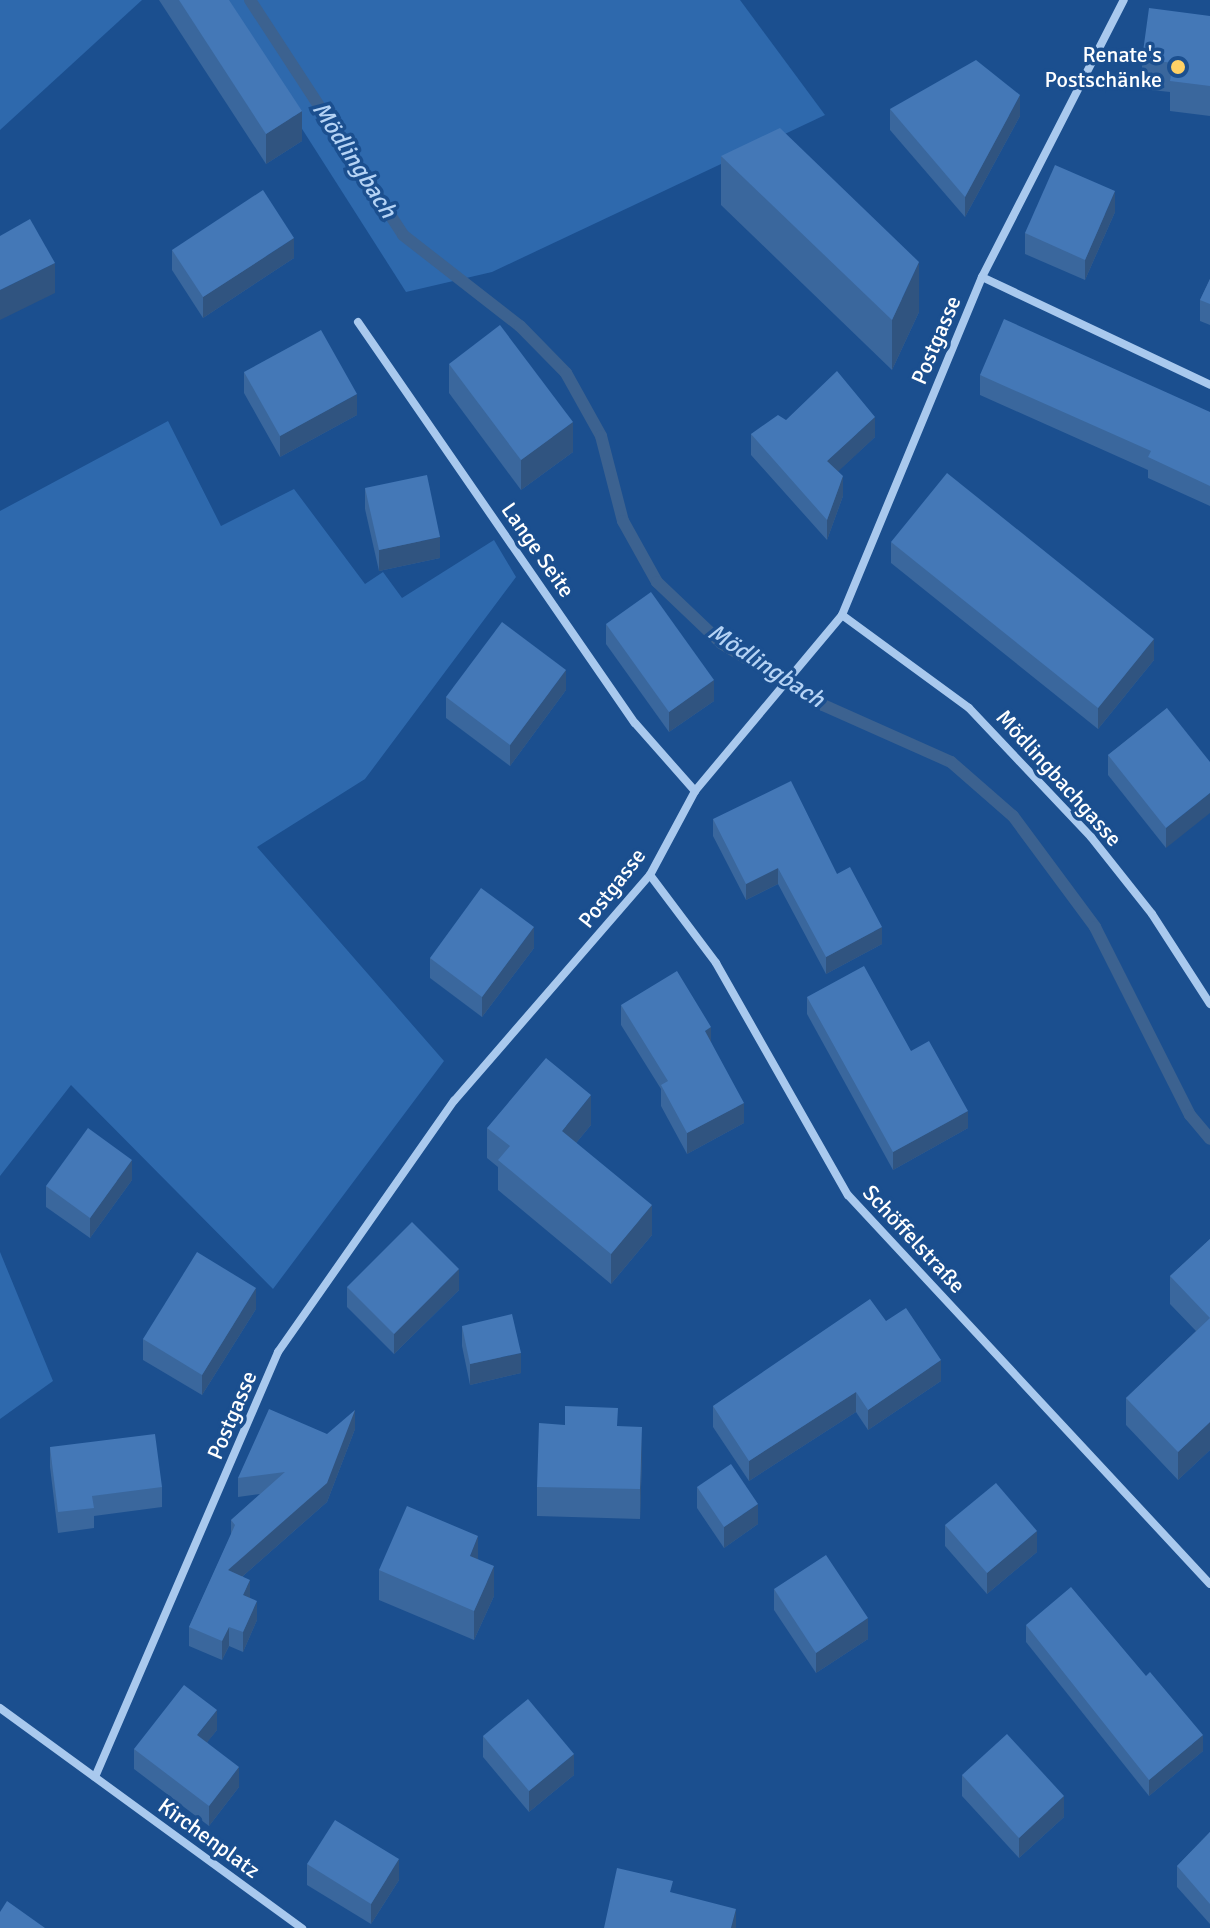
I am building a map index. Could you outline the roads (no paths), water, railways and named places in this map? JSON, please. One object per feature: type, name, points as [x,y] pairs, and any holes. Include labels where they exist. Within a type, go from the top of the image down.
[{"type":"street","name":"Postgasse","points":[[95,1777],[278,1352],[454,1101],[650,875],[695,791],[842,615],[982,277],[1124,0]]},
{"type":"street","points":[[982,277],[1210,385]]},
{"type":"street","name":"Lange Seite","points":[[358,322],[635,723],[695,791]]},
{"type":"street","name":"Mödlingbachgasse","points":[[842,615],[969,708],[1091,837],[1152,914],[1210,1004]]},
{"type":"street","name":"Schöffelstraße","points":[[650,875],[716,963],[848,1195],[1210,1584]]},
{"type":"street","name":"Kirchenplatz","points":[[0,1708],[302,1928]]},
{"type":"waterway","name":"Mödlingbach","points":[[250,0],[403,235],[520,326],[566,373],[601,436],[623,521],[657,582],[721,643],[823,705],[951,762],[1013,816],[1095,927],[1190,1115],[1210,1139]]},
{"type":"place","name":"Renate's Postschänke","points":[[1178,67]]}]
